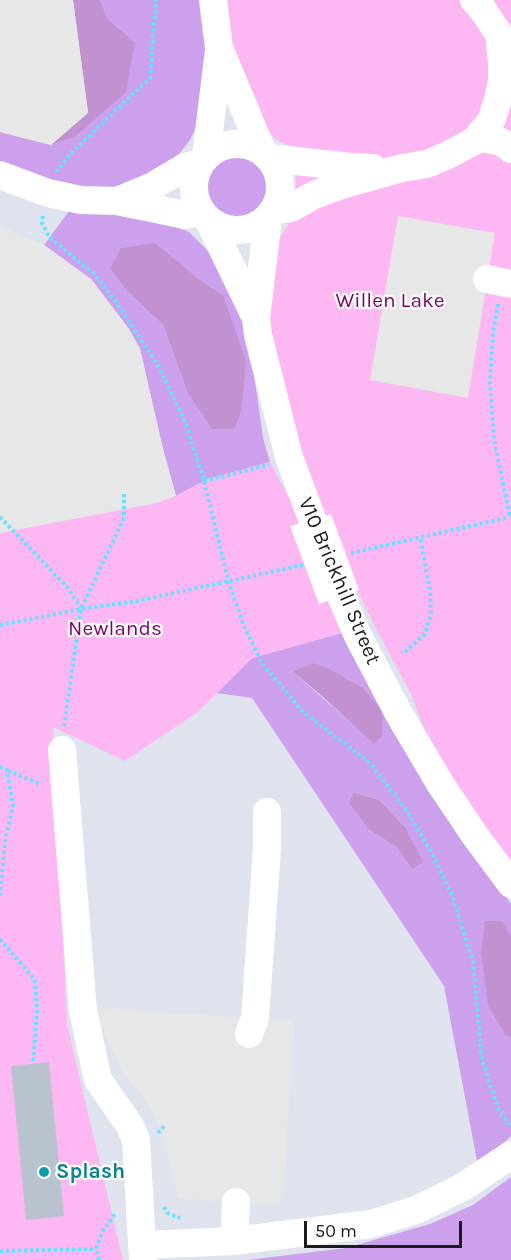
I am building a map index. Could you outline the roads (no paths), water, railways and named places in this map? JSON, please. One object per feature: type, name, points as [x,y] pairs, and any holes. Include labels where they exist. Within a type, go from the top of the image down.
[{"type":"street","points":[[213,0],[219,48],[203,160],[193,183],[196,203],[205,217],[220,228],[233,231],[246,230],[258,225],[271,214],[291,208],[314,195],[402,168],[427,164],[474,141],[490,139],[501,142],[511,149]]},
{"type":"street","points":[[474,0],[499,34],[502,81],[491,121],[474,141]]},
{"type":"street","points":[[219,48],[265,155],[276,167],[280,189],[271,214]]},
{"type":"street","points":[[118,201],[203,160],[223,146],[233,144],[243,144],[265,155],[351,167],[402,168]]},
{"type":"street","points":[[0,176],[48,194],[81,200],[118,201],[205,217]]},
{"type":"street","name":"V10 Brickhill Street","points":[[271,214],[256,318],[258,335],[289,457],[358,636],[399,714],[441,785],[511,884]]},
{"type":"street","name":"V10 Brickhill Street","points":[[205,217],[256,318]]},
{"type":"street","points":[[62,750],[92,1022],[110,1076],[136,1140],[143,1252],[196,1241],[234,1240],[336,1229],[382,1221],[416,1210],[463,1187],[511,1155]]},
{"type":"street","points":[[249,1034],[255,1018],[267,848],[267,812]]},
{"type":"street","points":[[234,1240],[236,1202]]},
{"type":"place","name":"Splash","points":[[44,1172]]},
{"type":"park label","name":"Willen Lake","points":[[390,301]]},
{"type":"park label","name":"Newlands","points":[[115,629]]}]
